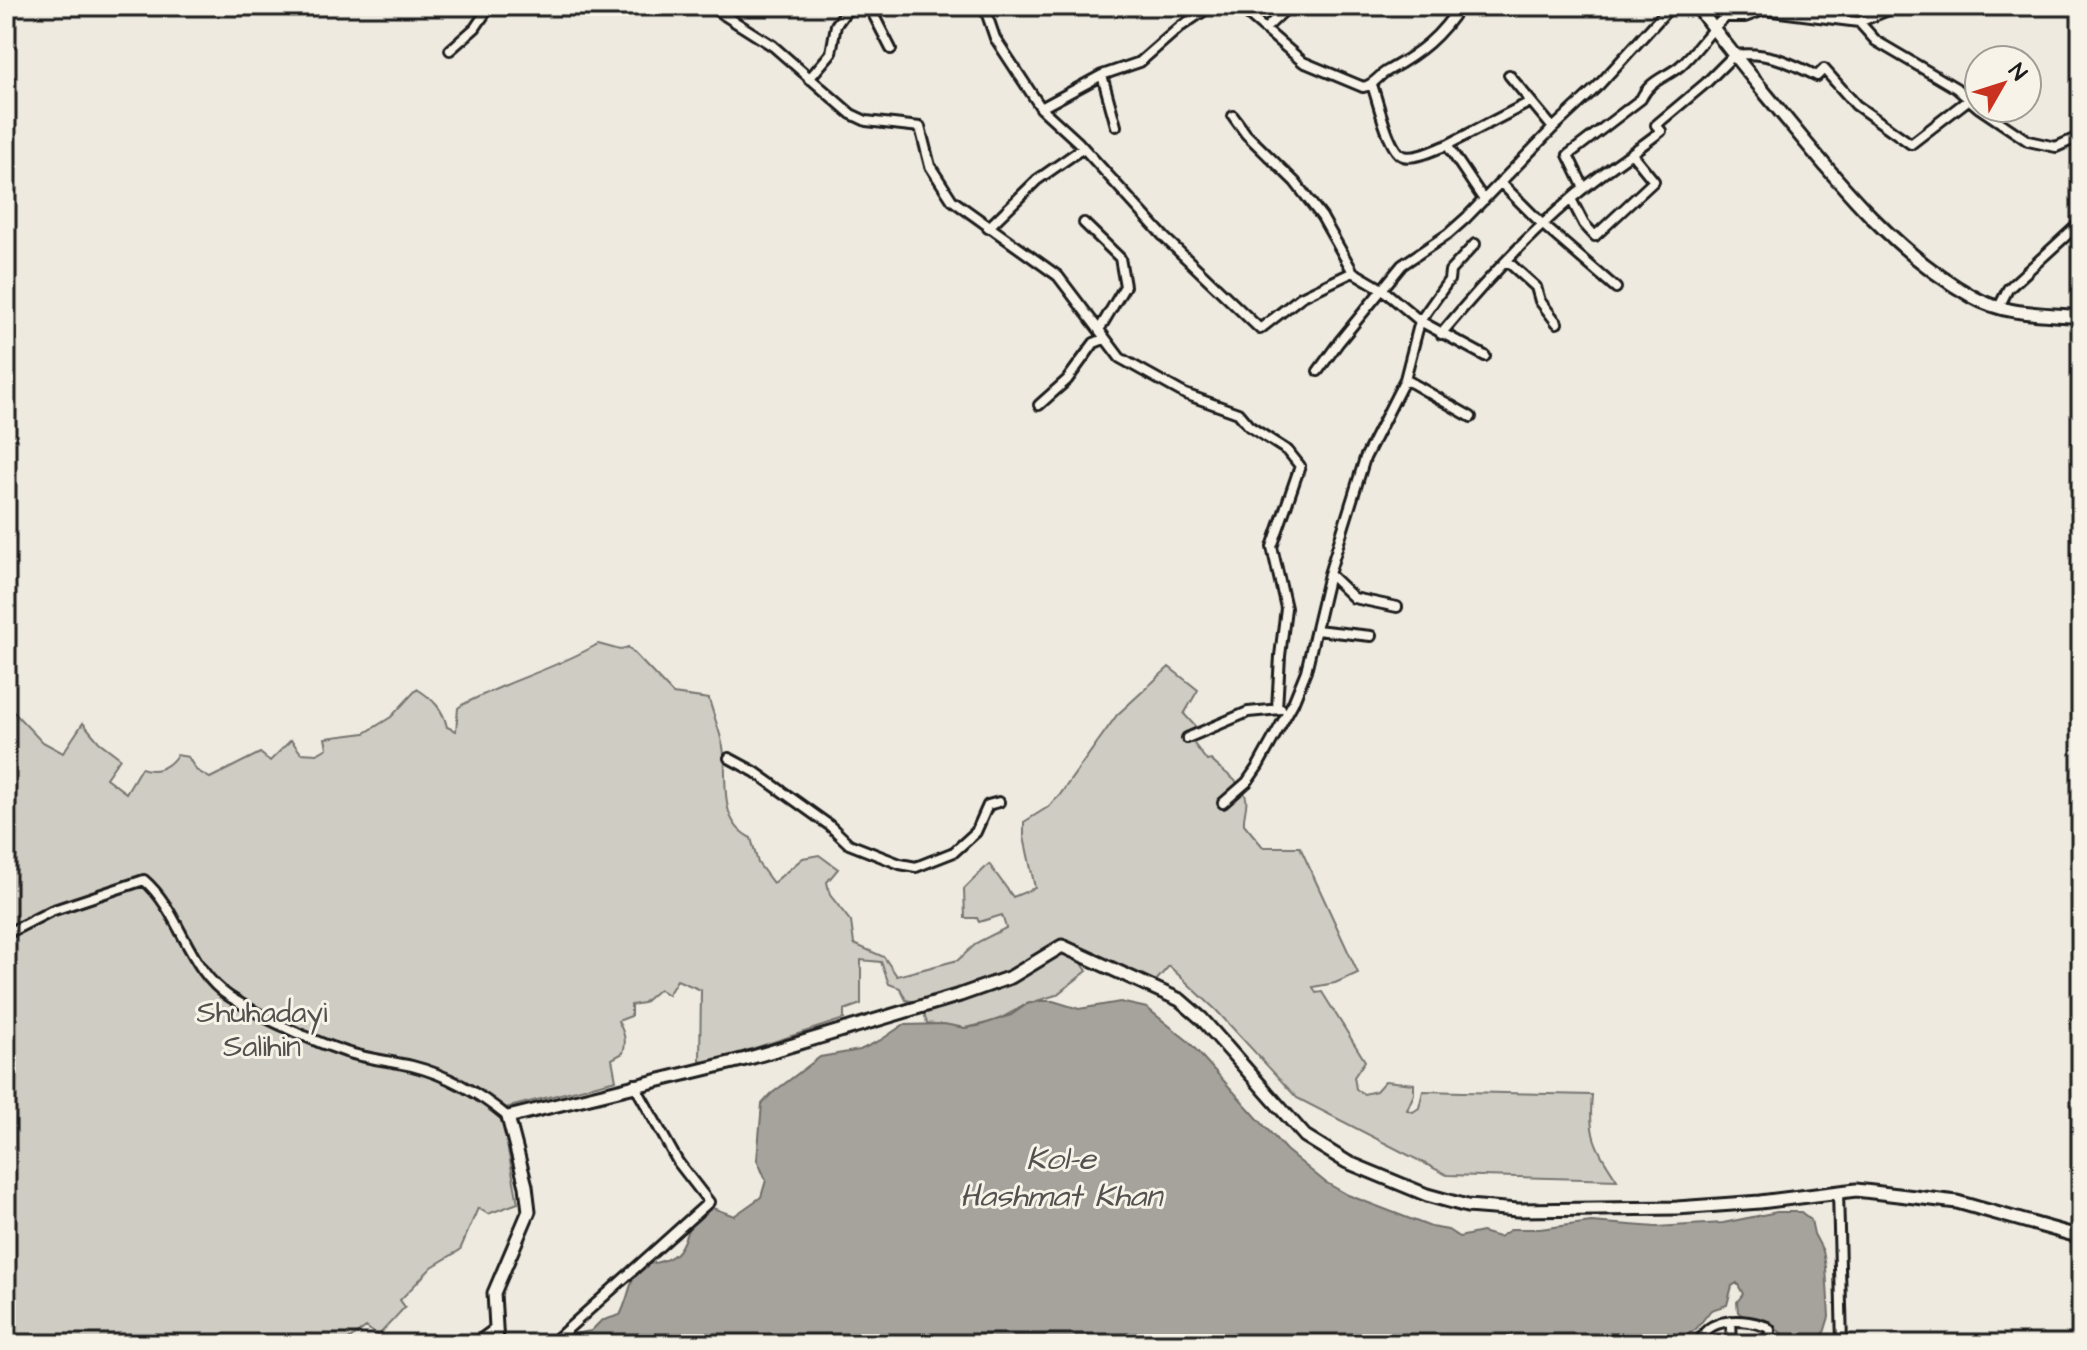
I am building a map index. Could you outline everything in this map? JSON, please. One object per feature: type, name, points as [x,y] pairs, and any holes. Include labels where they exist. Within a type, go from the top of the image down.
[{"type":"street","points":[[450,50],[475,28],[490,6]]},
{"type":"street","points":[[710,6],[773,46],[851,114],[866,121],[920,127],[930,166],[952,200],[1058,276],[1120,358],[1185,394],[1238,413],[1249,426],[1288,451],[1300,466],[1272,547],[1286,608],[1277,709]]},
{"type":"street","points":[[809,79],[831,53],[836,25],[850,6]]},
{"type":"street","points":[[869,6],[891,49]]},
{"type":"street","points":[[984,6],[995,38],[1041,108],[1083,148],[1165,238],[1260,329],[1301,297],[1353,272]]},
{"type":"street","points":[[1041,108],[1102,75],[1140,62],[1180,27],[1211,6]]},
{"type":"street","points":[[1238,6],[1303,62],[1363,87],[1372,85],[1386,71],[1401,65],[1445,29],[1460,6]]},
{"type":"street","points":[[1265,29],[1289,6]]},
{"type":"street","points":[[1318,371],[1402,265],[1448,234],[1484,200],[1598,86],[1671,6]]},
{"type":"street","points":[[1697,6],[1822,162],[1900,245],[1973,297],[2024,313],[2081,317]]},
{"type":"street","points":[[1584,188],[1568,155],[1641,99],[1646,88],[1655,80],[1678,67],[1725,17],[1745,17],[1764,10],[1859,22],[1898,6]]},
{"type":"street","points":[[1859,22],[1876,41],[1963,95]]},
{"type":"street","points":[[1441,334],[1542,224],[1584,188],[1661,131],[1656,125],[1734,55],[1753,53],[1781,58],[1817,76],[1824,69],[1856,105],[1911,144],[1963,104]]},
{"type":"street","points":[[1102,75],[1116,126]]},
{"type":"street","points":[[1509,75],[1553,128]]},
{"type":"street","points":[[1372,85],[1384,126],[1403,156],[1414,156],[1447,145],[1530,102]]},
{"type":"street","points":[[1233,116],[1246,134],[1295,182],[1322,217],[1353,272],[1382,289],[1420,321],[1485,356]]},
{"type":"street","points":[[2003,124],[2028,141],[2056,147],[2081,136]]},
{"type":"street","points":[[1447,145],[1484,200]]},
{"type":"street","points":[[988,228],[1037,180],[1083,148]]},
{"type":"street","points":[[1571,199],[1584,224],[1595,236],[1654,181],[1632,154]]},
{"type":"street","points":[[1500,182],[1542,224],[1616,288]]},
{"type":"street","points":[[1999,307],[2008,289],[2081,222]]},
{"type":"street","points":[[1039,405],[1067,380],[1101,334],[1125,286],[1120,258],[1084,223]]},
{"type":"street","points":[[1223,803],[1247,782],[1292,706],[1306,671],[1329,574],[1365,458],[1405,379],[1420,321],[1449,280],[1450,271],[1475,244]]},
{"type":"street","points":[[1507,261],[1536,287],[1540,301],[1557,323]]},
{"type":"street","points":[[1405,379],[1471,417]]},
{"type":"street","points":[[1329,574],[1354,598],[1397,607]]},
{"type":"street","points":[[1316,630],[1371,636]]},
{"type":"street","points":[[1187,738],[1248,712],[1292,706]]},
{"type":"street","points":[[729,758],[755,772],[829,825],[849,844],[916,867],[954,852],[976,832],[988,805],[999,802]]},
{"type":"street","points":[[6,934],[51,911],[144,880],[156,891],[208,978],[227,994],[259,1014],[344,1051],[442,1075],[488,1101],[508,1117],[526,1186],[529,1211],[494,1293],[497,1344]]},
{"type":"street","points":[[508,1117],[746,1059],[960,995],[1011,977],[1062,946],[1180,1000],[1202,1019],[1305,1136],[1347,1162],[1427,1195],[1467,1206],[1518,1210],[1677,1208],[1760,1202],[1838,1191],[1888,1193],[1957,1202],[2081,1237]]},
{"type":"street","points":[[551,1344],[709,1202],[678,1162],[634,1084]]},
{"type":"street","points":[[1838,1191],[1842,1344]]},
{"type":"street","points":[[1700,1344],[1700,1338],[1709,1327],[1731,1321],[1767,1327],[1770,1330],[1769,1344]]},
{"type":"street","points":[[1731,1321],[1732,1344]]},
{"type":"street","points":[[474,1344],[496,1328]]},
{"type":"green space","name":"Shuhadayi Salihin","points":[[598,644],[620,650],[628,647],[673,694],[709,699],[723,747],[728,810],[740,830],[751,838],[758,863],[773,883],[803,858],[819,855],[838,869],[827,882],[830,895],[851,922],[854,944],[884,957],[897,976],[958,960],[978,942],[1006,928],[1002,915],[979,922],[977,918],[965,918],[964,889],[989,864],[1013,897],[1035,888],[1024,837],[1024,822],[1059,796],[1117,715],[1169,667],[1198,690],[1184,714],[1195,726],[1192,741],[1207,761],[1211,760],[1241,787],[1246,801],[1244,824],[1263,847],[1300,847],[1358,973],[1335,983],[1313,987],[1316,993],[1322,992],[1365,1061],[1354,1077],[1356,1089],[1364,1094],[1376,1091],[1385,1081],[1414,1084],[1414,1094],[1407,1110],[1413,1112],[1419,1108],[1423,1091],[1592,1095],[1592,1131],[1603,1158],[1617,1180],[1447,1175],[1297,1098],[1216,1010],[1169,966],[1155,982],[1076,946],[1069,954],[1087,971],[1056,995],[1027,1004],[996,1021],[965,1028],[927,1023],[921,1003],[906,1000],[900,988],[889,984],[881,962],[861,960],[861,1004],[844,1010],[844,1019],[708,1063],[700,1061],[701,990],[677,980],[668,995],[659,989],[643,1003],[631,1005],[631,1016],[618,1021],[625,1044],[623,1053],[612,1059],[616,1080],[505,1108],[505,1134],[518,1203],[488,1214],[478,1208],[460,1250],[432,1267],[400,1300],[405,1307],[378,1336],[366,1327],[343,1344],[6,1344],[6,704],[41,741],[63,753],[83,723],[99,742],[120,758],[106,778],[126,793],[141,768],[161,768],[177,755],[188,757],[196,770],[210,778],[260,753],[270,761],[291,740],[301,753],[317,754],[327,748],[325,738],[365,733],[391,717],[417,689],[436,705],[447,727],[456,731],[458,708],[462,705]]},
{"type":"water","name":"Kol-e Hashmat Khan","points":[[1040,1001],[1053,1001],[1079,1009],[1120,1002],[1147,1008],[1188,1041],[1286,1150],[1325,1182],[1348,1195],[1431,1227],[1448,1230],[1459,1237],[1482,1232],[1499,1237],[1512,1229],[1540,1229],[1591,1222],[1656,1227],[1723,1223],[1777,1212],[1801,1212],[1811,1220],[1823,1251],[1829,1317],[1824,1333],[1814,1342],[1794,1343],[1767,1322],[1744,1317],[1738,1312],[1737,1302],[1743,1294],[1737,1283],[1732,1286],[1727,1305],[1711,1310],[1696,1329],[1673,1344],[1312,1344],[1296,1340],[1288,1344],[553,1344],[558,1337],[591,1331],[601,1321],[620,1315],[634,1276],[642,1265],[673,1255],[700,1215],[713,1208],[734,1216],[761,1197],[766,1180],[757,1160],[762,1104],[820,1057],[860,1050],[903,1025],[978,1026]]}]
